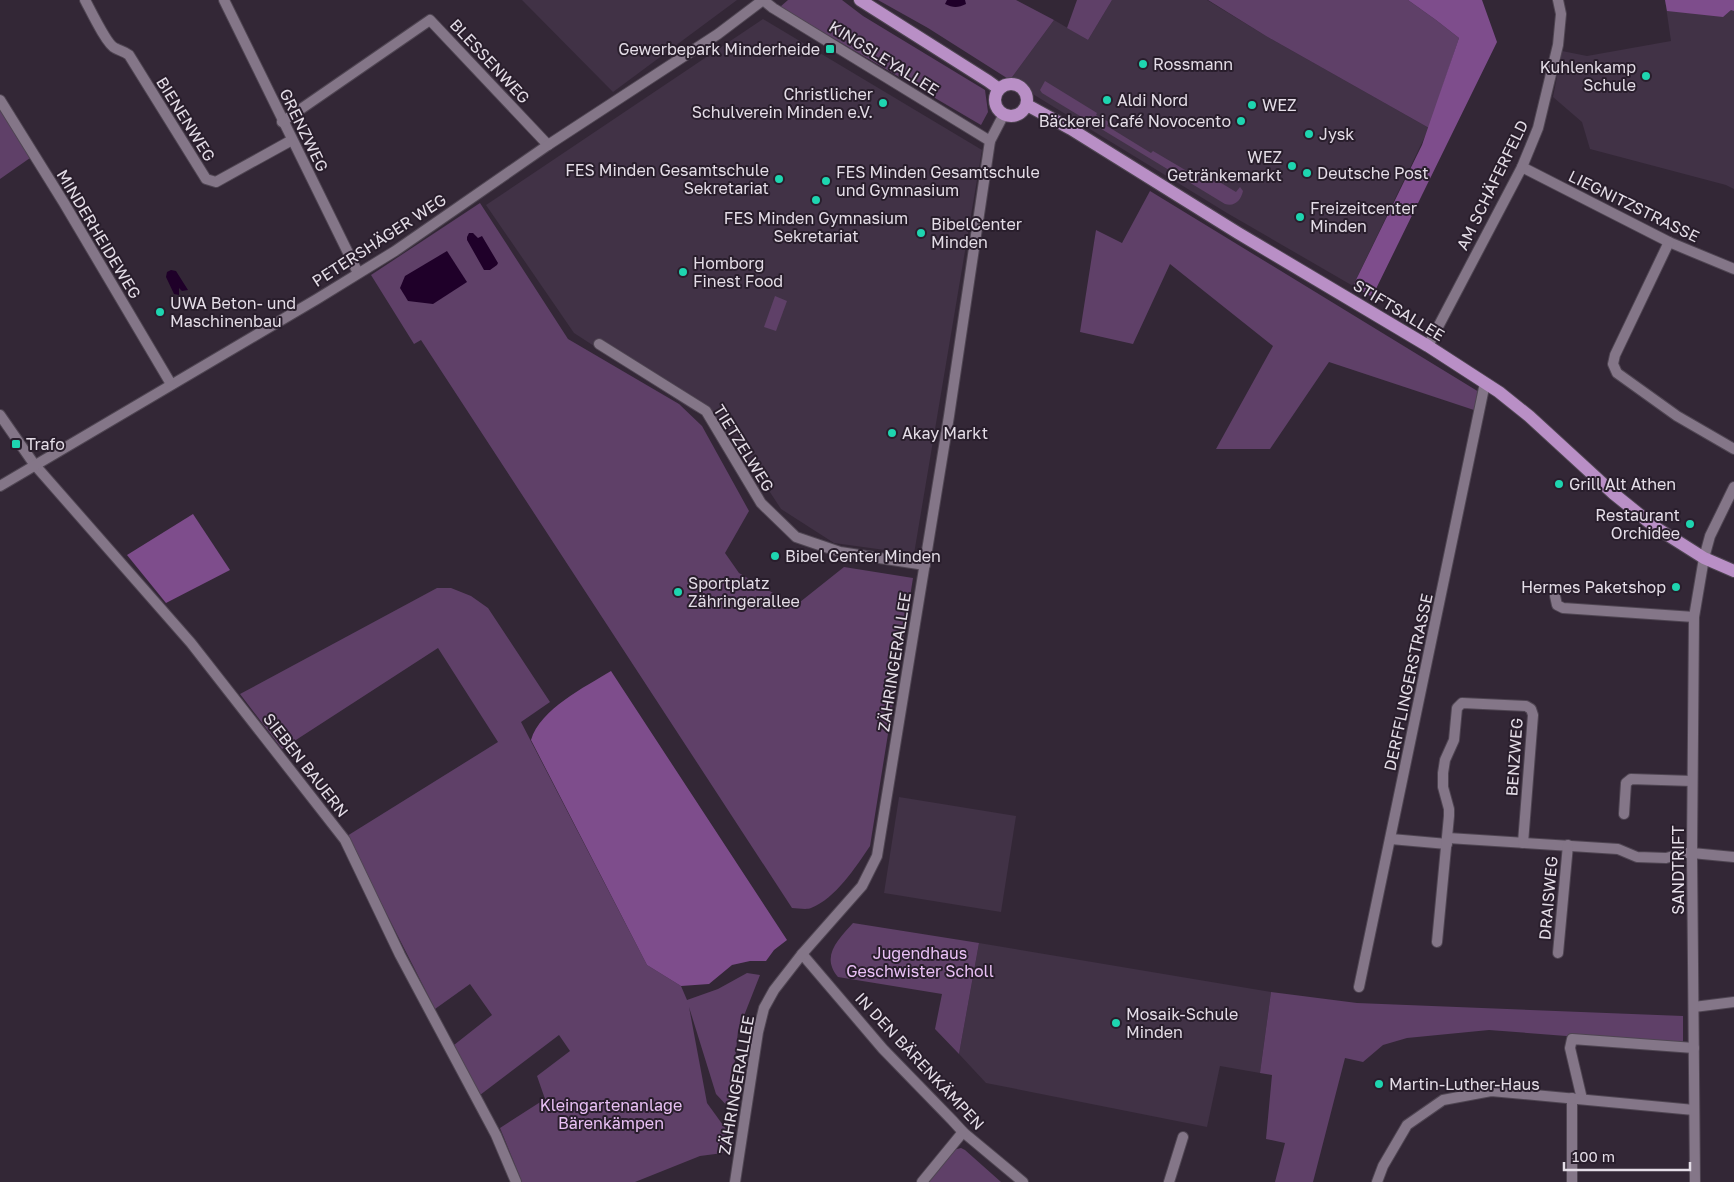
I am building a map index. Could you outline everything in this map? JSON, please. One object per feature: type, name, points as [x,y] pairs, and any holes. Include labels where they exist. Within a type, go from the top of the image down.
[{"type":"main road","points":[[860,0],[999,89]]},
{"type":"main road","points":[[1012,83],[1021,86],[1027,95],[1026,105],[1023,111],[1017,115],[1010,116],[1004,114],[995,103],[996,94],[1002,86],[1012,83]]},
{"type":"main road","name":"STIFTSALLEE","points":[[1026,105],[1071,130],[1238,233],[1428,346],[1485,383],[1529,416],[1614,494],[1655,527],[1704,558],[1734,571]]},
{"type":"street","name":"BIENENWEG","points":[[85,0],[108,41],[114,48],[122,50],[129,55],[206,180],[216,182],[292,140]]},
{"type":"street","name":"GRENZWEG","points":[[224,0],[282,122],[358,273]]},
{"type":"street","name":"KINGSLEYALLEE","points":[[763,0],[773,8],[990,141]]},
{"type":"street","name":"PETERSHÄGER WEG","points":[[0,486],[395,250],[548,145],[718,34],[763,0]]},
{"type":"street","name":"AM SCHÄFERFELD","points":[[1428,346],[1522,166],[1541,120],[1558,45],[1561,14],[1558,0]]},
{"type":"street","name":"BLESSENWEG","points":[[282,122],[430,20],[548,145]]},
{"type":"street","name":"MINDERHEIDEWEG","points":[[0,100],[4,114],[171,384]]},
{"type":"street","name":"ZÄHRINGERALLEE","points":[[735,1182],[758,1032],[764,1008],[774,990],[802,954],[862,886],[877,856],[950,407],[990,141],[1004,114]]},
{"type":"street","name":"LIEGNITZSTRASSE","points":[[1522,166],[1669,242],[1734,269]]},
{"type":"street","points":[[1669,242],[1615,355],[1613,364],[1617,373],[1669,411],[1734,448]]},
{"type":"street","name":"TIETZELWEG","points":[[598,344],[706,411],[761,503],[796,536],[840,552],[925,565]]},
{"type":"street","name":"DERFFLINGERSTRASSE","points":[[1359,987],[1485,383]]},
{"type":"street","name":"SIEBEN BAUERN","points":[[0,415],[34,464],[191,643],[345,840],[400,955],[496,1135],[516,1182]]},
{"type":"street","name":"SANDTRIFT","points":[[1695,1182],[1692,853],[1694,617],[1704,558],[1710,536],[1734,487]]},
{"type":"street","points":[[1555,596],[1557,605],[1563,608],[1694,617]]},
{"type":"street","name":"BENZWEG","points":[[1436,942],[1448,841],[1449,809],[1443,787],[1443,773],[1445,760],[1455,732],[1457,708],[1462,703],[1526,706],[1532,709],[1523,843]]},
{"type":"street","points":[[1624,814],[1626,782],[1631,778],[1692,781]]},
{"type":"street","points":[[1391,840],[1568,845],[1618,849],[1637,856],[1666,858],[1685,853],[1734,857]]},
{"type":"street","name":"DRAISWEG","points":[[1558,953],[1568,845]]},
{"type":"street","name":"IN DEN BÄRENKÄMPEN","points":[[802,954],[883,1049],[963,1132],[1023,1182]]},
{"type":"street","points":[[1694,1007],[1734,1002]]},
{"type":"street","points":[[1572,1182],[1577,1099],[1570,1048],[1572,1039],[1694,1048]]},
{"type":"street","points":[[1377,1182],[1383,1166],[1407,1125],[1443,1100],[1491,1091],[1694,1110]]},
{"type":"street","points":[[922,1182],[963,1132]]},
{"type":"street","points":[[1168,1182],[1184,1137]]},
{"type":"shaded area","points":[[522,0],[737,0],[613,92]]},
{"type":"shaded area","points":[[947,0],[965,0],[966,4],[953,7],[945,4]]},
{"type":"shaded area","points":[[1112,0],[1207,0],[1266,36],[1429,128],[1353,286],[1227,213],[1010,80],[1054,20],[1088,40]]},
{"type":"shaded area","points":[[1408,0],[1482,0],[1497,42],[1372,297],[1353,286],[1422,145],[1459,38]]},
{"type":"shaded area","name":"Kuhlenkamp Schule","points":[[1665,0],[1734,0],[1734,189],[1726,185],[1590,149],[1582,122],[1553,97],[1562,51],[1587,56],[1671,41]]},
{"type":"shaded area","points":[[1665,0],[1734,0],[1734,11],[1731,10],[1723,17],[1667,11]]},
{"type":"shaded area","points":[[763,19],[982,150],[914,554],[834,543],[781,509],[724,422],[694,411],[574,333],[486,205]]},
{"type":"shaded area","points":[[469,233],[473,233],[478,238],[482,236],[498,263],[490,270],[484,270],[467,240]]},
{"type":"shaded area","points":[[447,251],[467,282],[433,304],[408,301],[400,288],[405,276]]},
{"type":"shaded area","points":[[171,270],[176,271],[188,290],[182,291],[179,288],[179,295],[174,294],[166,277],[167,272]]},
{"type":"shaded area","points":[[193,514],[230,570],[166,603],[127,555]]},
{"type":"shaded area","points":[[611,671],[787,940],[774,950],[766,961],[750,961],[732,965],[709,984],[681,986],[647,965],[531,740],[536,729],[553,709]]},
{"type":"shaded area","points":[[899,797],[1016,816],[1001,912],[884,893]]},
{"type":"shaded area","name":"Mosaik-Schule Minden","points":[[979,943],[1271,992],[1260,1073],[1220,1066],[1207,1127],[986,1083],[959,1054]]},
{"type":"green space","points":[[788,0],[842,0],[863,16],[985,90],[988,112],[981,125],[780,7]]},
{"type":"green space","points":[[878,0],[1016,0],[1054,20],[1010,80],[928,28]]},
{"type":"green space","points":[[1077,0],[1112,0],[1088,40],[1067,28]]},
{"type":"green space","points":[[1208,0],[1408,0],[1459,38],[1429,128],[1266,36]]},
{"type":"green space","points":[[1045,81],[1097,113],[1096,115],[1109,122],[1107,126],[1151,153],[1153,151],[1192,174],[1203,172],[1236,192],[1240,187],[1243,191],[1241,197],[1235,204],[1225,204],[1042,93],[1040,90]]},
{"type":"green space","points":[[0,109],[30,158],[0,179]]},
{"type":"green space","points":[[1150,191],[1479,392],[1474,410],[1329,362],[1270,449],[1216,449],[1273,346],[1170,264],[1133,344],[1080,332],[1096,230],[1122,243]]},
{"type":"green space","name":"Sportplatz Zähringerallee","points":[[480,203],[568,339],[679,404],[702,426],[749,511],[725,553],[739,573],[795,606],[844,567],[913,578],[870,846],[837,890],[820,904],[804,909],[792,908],[421,340],[414,344],[371,275]]},
{"type":"green space","points":[[775,296],[787,301],[776,331],[764,327]]},
{"type":"green space","name":"Kleingartenanlage Bärenkämpen","points":[[437,588],[451,588],[471,596],[488,608],[550,702],[521,722],[647,965],[681,986],[687,1000],[718,989],[747,973],[760,975],[738,1031],[730,1109],[716,1094],[689,1007],[707,1103],[728,1132],[723,1153],[700,1156],[635,1182],[522,1182],[500,1128],[545,1099],[537,1076],[570,1051],[559,1035],[480,1095],[454,1045],[492,1015],[470,984],[435,1009],[347,836],[498,742],[438,648],[282,749],[240,694]]},
{"type":"green space","name":"Jugendhaus Geschwister Scholl","points":[[853,923],[979,943],[959,1054],[935,1029],[942,994],[838,977],[833,969],[831,955],[837,942]]},
{"type":"green space","points":[[1271,992],[1357,1003],[1683,1016],[1683,1045],[1489,1030],[1407,1038],[1383,1045],[1363,1062],[1345,1058],[1313,1182],[1275,1182],[1285,1143],[1266,1139],[1272,1075],[1260,1073]]},
{"type":"green space","points":[[961,1148],[1001,1182],[925,1182],[953,1150]]},
{"type":"place","name":"Gewerbepark Minderheide","points":[[830,49]]},
{"type":"place","name":"Rossmann","points":[[1143,64]]},
{"type":"place","name":"Kuhlenkamp Schule","points":[[1646,76]]},
{"type":"place","name":"Aldi Nord","points":[[1107,100]]},
{"type":"place","name":"Christlicher Schulverein Minden e.V.","points":[[883,103]]},
{"type":"place","name":"WEZ","points":[[1252,105]]},
{"type":"place","name":"Bäckerei Café Novocento","points":[[1241,121]]},
{"type":"place","name":"Jysk","points":[[1309,134]]},
{"type":"place","name":"WEZ Getränkemarkt","points":[[1292,166]]},
{"type":"place","name":"Deutsche Post","points":[[1307,173]]},
{"type":"place","name":"FES Minden Gesamtschule Sekretariat","points":[[779,179]]},
{"type":"place","name":"FES Minden Gesamtschule und Gymnasium","points":[[826,181]]},
{"type":"place","name":"FES Minden Gymnasium Sekretariat","points":[[816,200]]},
{"type":"place","name":"Freizeitcenter Minden","points":[[1300,217]]},
{"type":"place","name":"BibelCenter Minden","points":[[921,233]]},
{"type":"place","name":"Homborg Finest Food","points":[[683,272]]},
{"type":"place","name":"UWA Beton- und Maschinenbau","points":[[160,312]]},
{"type":"place","name":"Akay Markt","points":[[892,433]]},
{"type":"place","name":"Trafo","points":[[16,444]]},
{"type":"place","name":"Grill Alt Athen","points":[[1559,484]]},
{"type":"place","name":"Restaurant Orchidee","points":[[1690,524]]},
{"type":"place","name":"Bibel Center Minden","points":[[775,556]]},
{"type":"place","name":"Hermes Paketshop","points":[[1676,587]]},
{"type":"place","name":"Sportplatz Zähringerallee","points":[[678,592]]},
{"type":"place","name":"Mosaik-Schule Minden","points":[[1116,1023]]},
{"type":"place","name":"Martin-Luther-Haus","points":[[1379,1084]]}]
